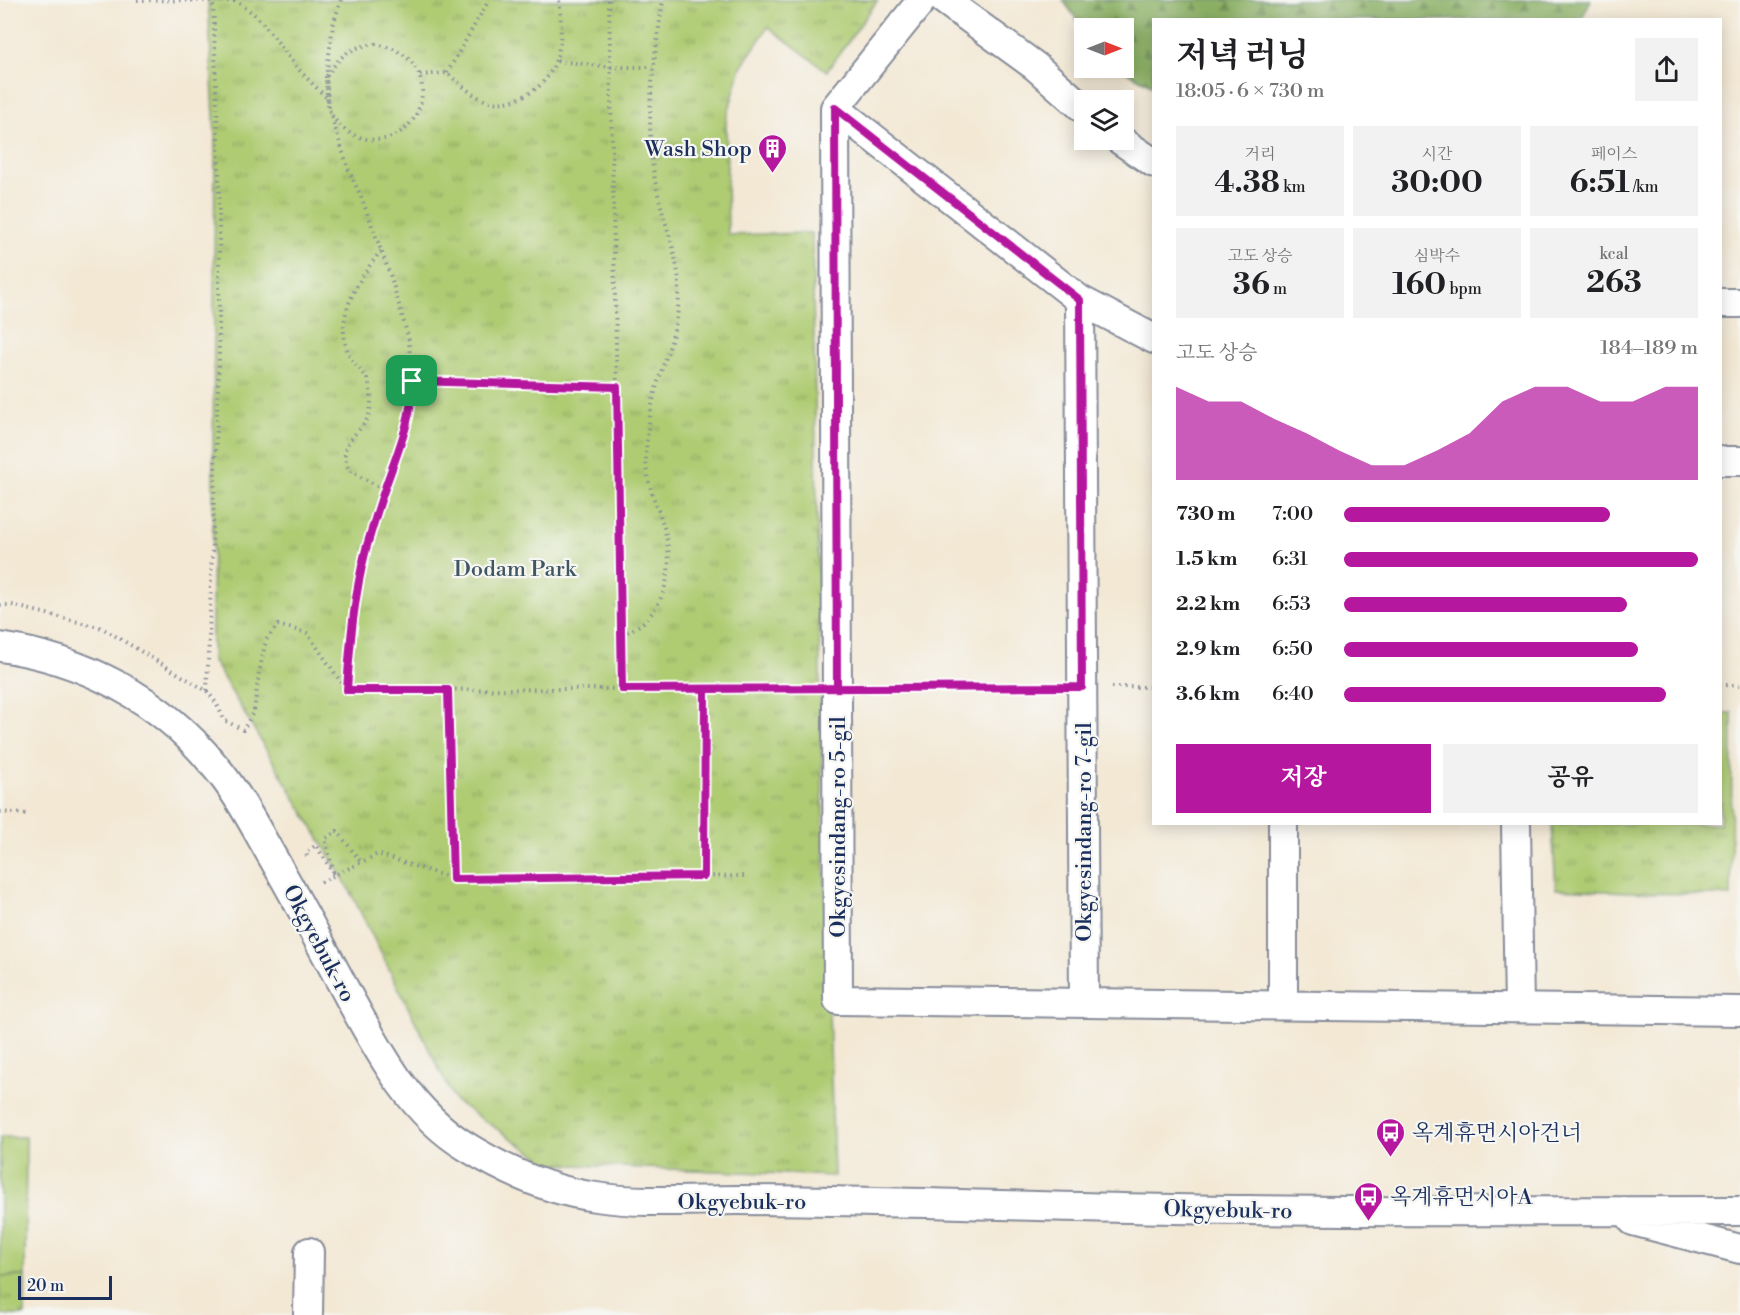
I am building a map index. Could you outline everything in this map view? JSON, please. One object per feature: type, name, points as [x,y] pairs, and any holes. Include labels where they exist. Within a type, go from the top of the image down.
[{"type":"street","points":[[922,0],[835,108],[1080,300],[1152,338]]},
{"type":"street","points":[[944,0],[1035,66],[1074,100]]},
{"type":"street","name":"Okgyesindang-ro 5-gil","points":[[835,108],[838,1000],[1084,1003]]},
{"type":"street","points":[[1134,149],[1152,162]]},
{"type":"street","name":"Okgyesindang-ro 7-gil","points":[[1080,300],[1084,1003]]},
{"type":"street","points":[[1722,303],[1740,303]]},
{"type":"street","points":[[1722,461],[1740,461]]},
{"type":"street","name":"Okgyebuk-ro","points":[[0,647],[74,664],[119,685],[157,709],[213,763],[304,889],[360,1017],[402,1087],[432,1120],[463,1145],[516,1174],[564,1192],[600,1198],[634,1200],[773,1200],[1248,1210],[1740,1211]]},
{"type":"street","points":[[1283,825],[1283,1005]]},
{"type":"street","points":[[1516,825],[1519,1008]]},
{"type":"street","points":[[1084,1003],[1740,1011]]},
{"type":"street","points":[[1593,1211],[1740,1249]]},
{"type":"street","points":[[308,1315],[309,1252]]},
{"type":"path","points":[[138,0],[234,1],[244,6],[261,21],[297,67],[328,99]]},
{"type":"path","points":[[207,691],[219,362],[219,168],[213,0]]},
{"type":"path","points":[[341,0],[333,25],[326,77],[329,109],[349,171],[363,198],[409,340],[412,381],[412,394],[404,435],[366,549],[355,597],[347,690]]},
{"type":"path","points":[[447,73],[489,0]]},
{"type":"path","points":[[420,75],[447,73],[481,99],[505,104],[526,95],[540,87],[557,61],[562,25],[559,0]]},
{"type":"path","points":[[609,0],[622,689]]},
{"type":"path","points":[[621,635],[647,620],[669,578],[670,555],[663,524],[651,496],[646,460],[653,401],[678,318],[679,284],[656,184],[649,100],[663,0]]},
{"type":"path","points":[[326,77],[345,53],[359,46],[375,44],[390,46],[403,53],[414,64],[420,75],[422,95],[418,111],[410,125],[396,135],[381,140],[365,140],[349,133],[337,123],[329,109]]},
{"type":"path","points":[[557,61],[611,67],[653,67]]},
{"type":"path","points":[[381,251],[366,270],[346,311],[343,335],[345,348],[353,362],[366,376],[370,393],[370,412],[363,428],[350,439],[344,453],[349,470],[384,490]]},
{"type":"path","points":[[412,381],[617,387]]},
{"type":"path","points":[[0,605],[12,605],[102,628],[207,691],[217,704],[224,720],[243,730],[254,711],[266,640],[278,625],[306,633],[347,690]]},
{"type":"path","points":[[1722,686],[1740,685]]},
{"type":"path","points":[[347,690],[1152,687]]},
{"type":"path","points":[[704,876],[705,689]]},
{"type":"path","points":[[448,690],[453,879]]},
{"type":"path","points":[[0,812],[28,814]]},
{"type":"path","points":[[334,875],[325,839],[337,831],[362,863]]},
{"type":"path","points":[[334,875],[316,845],[306,853],[304,889],[362,863],[378,854],[453,879],[748,876]]},
{"type":"green space","name":"Dodam Park","points":[[208,0],[878,0],[827,71],[768,27],[741,67],[726,120],[728,235],[812,233],[822,777],[834,1176],[550,1164],[455,1101],[347,885],[212,659],[215,137]]},
{"type":"green space","points":[[1063,0],[1591,0],[1582,18],[1152,18],[1152,85],[1134,76],[1134,18],[1076,18]]},
{"type":"green space","points":[[1722,713],[1732,713],[1731,896],[1556,889],[1552,825],[1722,825]]},
{"type":"green space","points":[[0,1137],[26,1137],[25,1276],[0,1277]]},
{"type":"green space","points":[[25,1276],[25,1315],[0,1315],[0,1277]]},
{"type":"place","name":"Wash Shop","points":[[773,174]]},
{"type":"place","name":"옥계휴먼시아건너","points":[[1391,1158]]},
{"type":"place","name":"옥계휴먼시아A","points":[[1369,1222]]},
{"type":"route","points":[[412,381],[412,394],[404,435],[366,549],[355,597],[347,690],[448,690],[453,879],[704,876],[705,689],[837,688],[835,108],[1080,300],[1082,687],[837,688],[622,689],[617,387],[412,381]]}]
